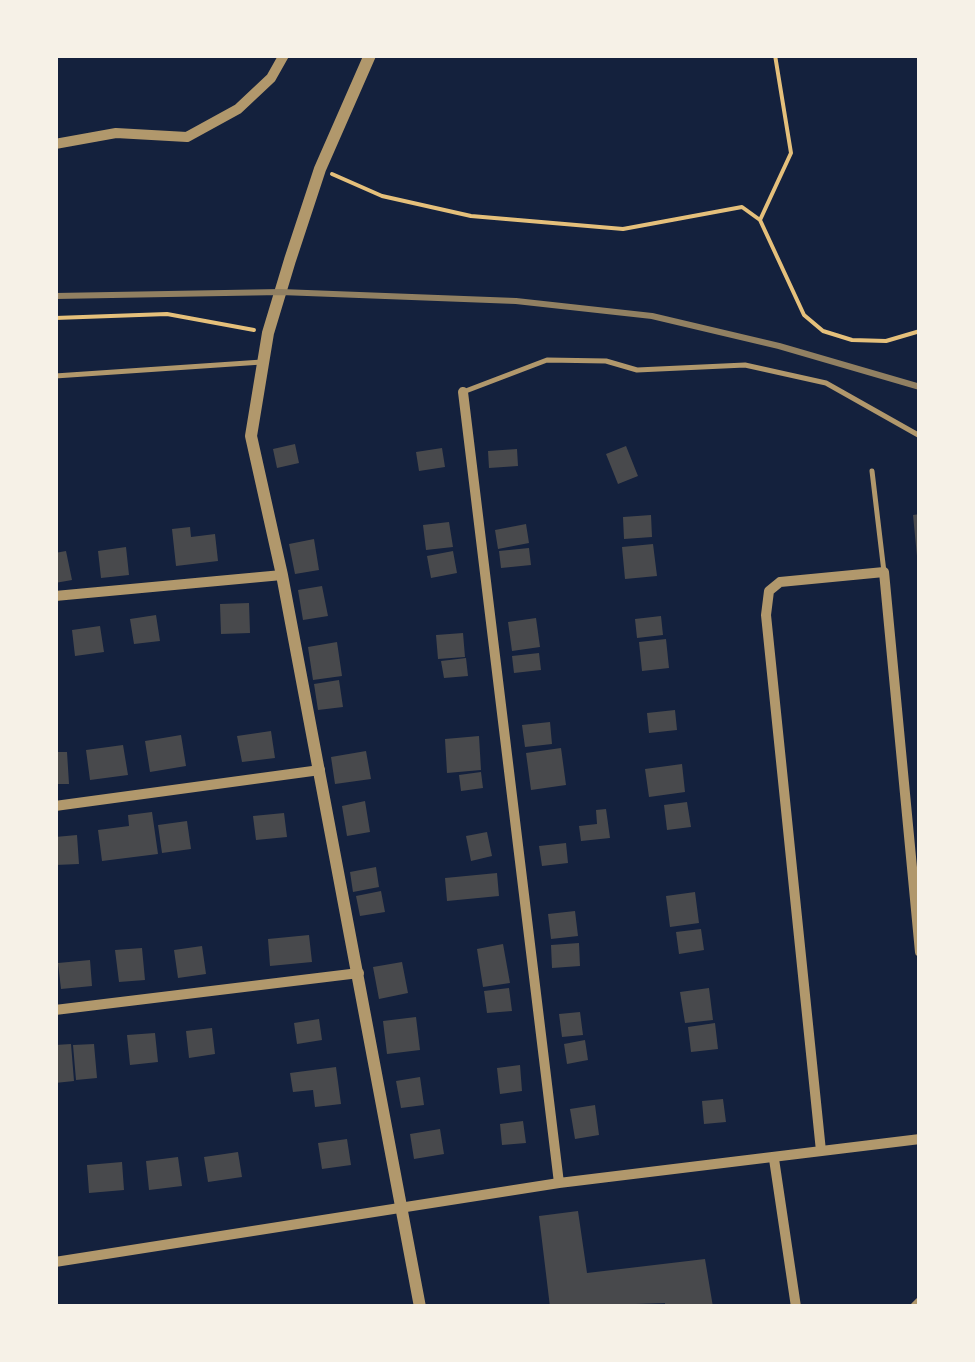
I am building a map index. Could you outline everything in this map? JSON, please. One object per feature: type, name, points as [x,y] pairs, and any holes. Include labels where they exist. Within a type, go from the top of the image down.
[{"type":"street","points":[[55,144],[116,134],[187,137],[238,109],[271,78],[284,55]]},
{"type":"street","points":[[370,55],[320,168],[268,333],[251,436],[360,973],[420,1307]]},
{"type":"street","points":[[463,392],[558,1183]]},
{"type":"street","points":[[821,1151],[766,615],[769,591],[780,582],[884,572],[920,952]]},
{"type":"street","points":[[55,596],[282,575]]},
{"type":"street","points":[[55,806],[320,770]]},
{"type":"street","points":[[55,1010],[360,973]]},
{"type":"street","points":[[55,1262],[403,1211],[558,1183],[920,1139]]},
{"type":"street","points":[[774,1159],[796,1307]]},
{"type":"lane","points":[[463,392],[547,360],[606,360],[637,370],[746,365],[826,383],[920,436]]},
{"type":"lane","points":[[55,376],[262,362]]},
{"type":"lane","points":[[872,471],[884,572]]},
{"type":"path","points":[[760,220],[791,153],[775,55]]},
{"type":"path","points":[[320,168],[382,196],[471,216],[623,228],[742,207],[760,220],[804,315],[823,331],[852,340],[886,340],[920,331]]},
{"type":"path","points":[[55,318],[167,314],[268,333]]},
{"type":"building","points":[[295,444],[299,463],[277,468],[273,449]]},
{"type":"building","points":[[626,446],[638,476],[618,484],[606,454]]},
{"type":"building","points":[[442,448],[445,467],[419,471],[416,452]]},
{"type":"building","points":[[517,449],[518,466],[489,468],[488,451]]},
{"type":"building","points":[[920,514],[920,556],[917,556],[913,515]]},
{"type":"building","points":[[651,515],[652,537],[624,539],[623,517]]},
{"type":"building","points":[[449,522],[453,547],[426,550],[423,525]]},
{"type":"building","points":[[526,524],[529,543],[498,549],[495,530]]},
{"type":"building","points":[[190,527],[191,537],[215,534],[218,561],[176,566],[172,529]]},
{"type":"building","points":[[314,539],[319,570],[295,574],[289,544]]},
{"type":"building","points":[[653,544],[657,576],[625,579],[622,547]]},
{"type":"building","points":[[126,547],[129,575],[101,578],[98,551]]},
{"type":"building","points":[[529,548],[531,565],[501,568],[499,551]]},
{"type":"building","points":[[66,551],[72,580],[55,583],[55,553]]},
{"type":"building","points":[[453,551],[457,573],[431,578],[427,556]]},
{"type":"building","points":[[322,586],[328,616],[303,620],[298,590]]},
{"type":"building","points":[[249,603],[250,633],[221,634],[220,604]]},
{"type":"building","points":[[156,615],[160,641],[134,644],[130,619]]},
{"type":"building","points":[[661,616],[663,635],[637,638],[635,619]]},
{"type":"building","points":[[536,618],[540,647],[512,651],[508,622]]},
{"type":"building","points":[[100,626],[104,652],[75,656],[72,630]]},
{"type":"building","points":[[463,633],[465,657],[438,659],[436,635]]},
{"type":"building","points":[[666,639],[669,668],[642,671],[639,642]]},
{"type":"building","points":[[337,642],[342,676],[313,680],[308,647]]},
{"type":"building","points":[[539,653],[541,670],[514,673],[512,656]]},
{"type":"building","points":[[466,658],[468,676],[444,678],[441,661]]},
{"type":"building","points":[[339,680],[343,707],[318,710],[314,684]]},
{"type":"building","points":[[675,710],[677,730],[649,733],[647,713]]},
{"type":"building","points":[[550,722],[552,744],[525,747],[522,725]]},
{"type":"building","points":[[271,731],[275,758],[242,762],[237,736]]},
{"type":"building","points":[[181,735],[186,766],[150,772],[145,741]]},
{"type":"building","points":[[479,736],[481,770],[447,773],[445,739]]},
{"type":"building","points":[[123,745],[128,775],[90,780],[86,750]]},
{"type":"building","points":[[561,748],[566,785],[531,790],[526,753]]},
{"type":"building","points":[[366,751],[371,779],[335,784],[331,757]]},
{"type":"building","points":[[55,752],[67,752],[69,784],[55,784]]},
{"type":"building","points":[[682,764],[685,792],[649,797],[645,769]]},
{"type":"building","points":[[481,772],[483,788],[461,791],[459,775]]},
{"type":"building","points":[[365,801],[370,832],[347,836],[342,806]]},
{"type":"building","points":[[687,802],[691,827],[667,830],[664,805]]},
{"type":"building","points":[[606,809],[610,838],[581,841],[579,826],[597,824],[596,810]]},
{"type":"building","points":[[152,812],[158,854],[102,861],[98,830],[129,826],[128,815]]},
{"type":"building","points":[[284,813],[287,837],[256,840],[253,816]]},
{"type":"building","points":[[187,821],[191,849],[162,853],[158,825]]},
{"type":"building","points":[[487,832],[492,856],[471,861],[466,836]]},
{"type":"building","points":[[77,835],[79,864],[55,865],[55,837]]},
{"type":"building","points":[[566,843],[568,863],[542,866],[539,846]]},
{"type":"building","points":[[376,867],[379,887],[353,892],[350,872]]},
{"type":"building","points":[[497,873],[499,896],[447,901],[445,878]]},
{"type":"building","points":[[381,891],[385,912],[360,916],[356,896]]},
{"type":"building","points":[[695,892],[699,923],[670,927],[666,896]]},
{"type":"building","points":[[575,911],[578,936],[551,939],[548,914]]},
{"type":"building","points":[[701,929],[704,950],[679,954],[676,932]]},
{"type":"building","points":[[309,935],[312,962],[270,966],[268,939]]},
{"type":"building","points":[[579,943],[580,966],[552,968],[551,945]]},
{"type":"building","points":[[503,944],[510,983],[483,987],[477,949]]},
{"type":"building","points":[[202,946],[206,974],[178,978],[174,950]]},
{"type":"building","points":[[142,948],[145,980],[119,982],[115,950]]},
{"type":"building","points":[[90,960],[92,986],[61,989],[58,963]]},
{"type":"building","points":[[402,962],[408,993],[379,999],[373,967]]},
{"type":"building","points":[[509,988],[512,1011],[487,1013],[484,991]]},
{"type":"building","points":[[709,988],[713,1020],[685,1023],[680,992]]},
{"type":"building","points":[[580,1012],[583,1035],[562,1037],[559,1014]]},
{"type":"building","points":[[416,1017],[420,1050],[387,1054],[383,1021]]},
{"type":"building","points":[[319,1019],[322,1040],[297,1044],[294,1023]]},
{"type":"building","points":[[715,1023],[718,1049],[691,1052],[688,1027]]},
{"type":"building","points":[[212,1028],[215,1054],[189,1058],[186,1031]]},
{"type":"building","points":[[155,1033],[158,1062],[130,1065],[127,1035]]},
{"type":"building","points":[[585,1040],[588,1060],[567,1064],[564,1044]]},
{"type":"building","points":[[71,1044],[74,1081],[55,1083],[55,1045]]},
{"type":"building","points":[[94,1044],[97,1078],[76,1080],[73,1045]]},
{"type":"building","points":[[520,1065],[522,1091],[500,1094],[497,1068]]},
{"type":"building","points":[[336,1067],[341,1104],[315,1107],[313,1090],[293,1092],[290,1073]]},
{"type":"building","points":[[420,1077],[424,1105],[401,1108],[396,1081]]},
{"type":"building","points":[[723,1099],[726,1122],[704,1124],[702,1101]]},
{"type":"building","points":[[595,1105],[599,1135],[575,1139],[570,1109]]},
{"type":"building","points":[[523,1121],[526,1143],[502,1145],[500,1124]]},
{"type":"building","points":[[440,1129],[444,1154],[414,1159],[410,1134]]},
{"type":"building","points":[[347,1139],[351,1165],[322,1169],[318,1143]]},
{"type":"building","points":[[238,1152],[242,1177],[208,1182],[204,1157]]},
{"type":"building","points":[[178,1157],[182,1186],[149,1190],[146,1161]]},
{"type":"building","points":[[122,1162],[124,1190],[89,1193],[87,1165]]},
{"type":"building","points":[[578,1211],[587,1273],[705,1259],[713,1307],[665,1307],[665,1303],[550,1307],[539,1216]]},
{"type":"railway","points":[[55,296],[281,292],[516,301],[652,316],[779,346],[920,387]]}]
